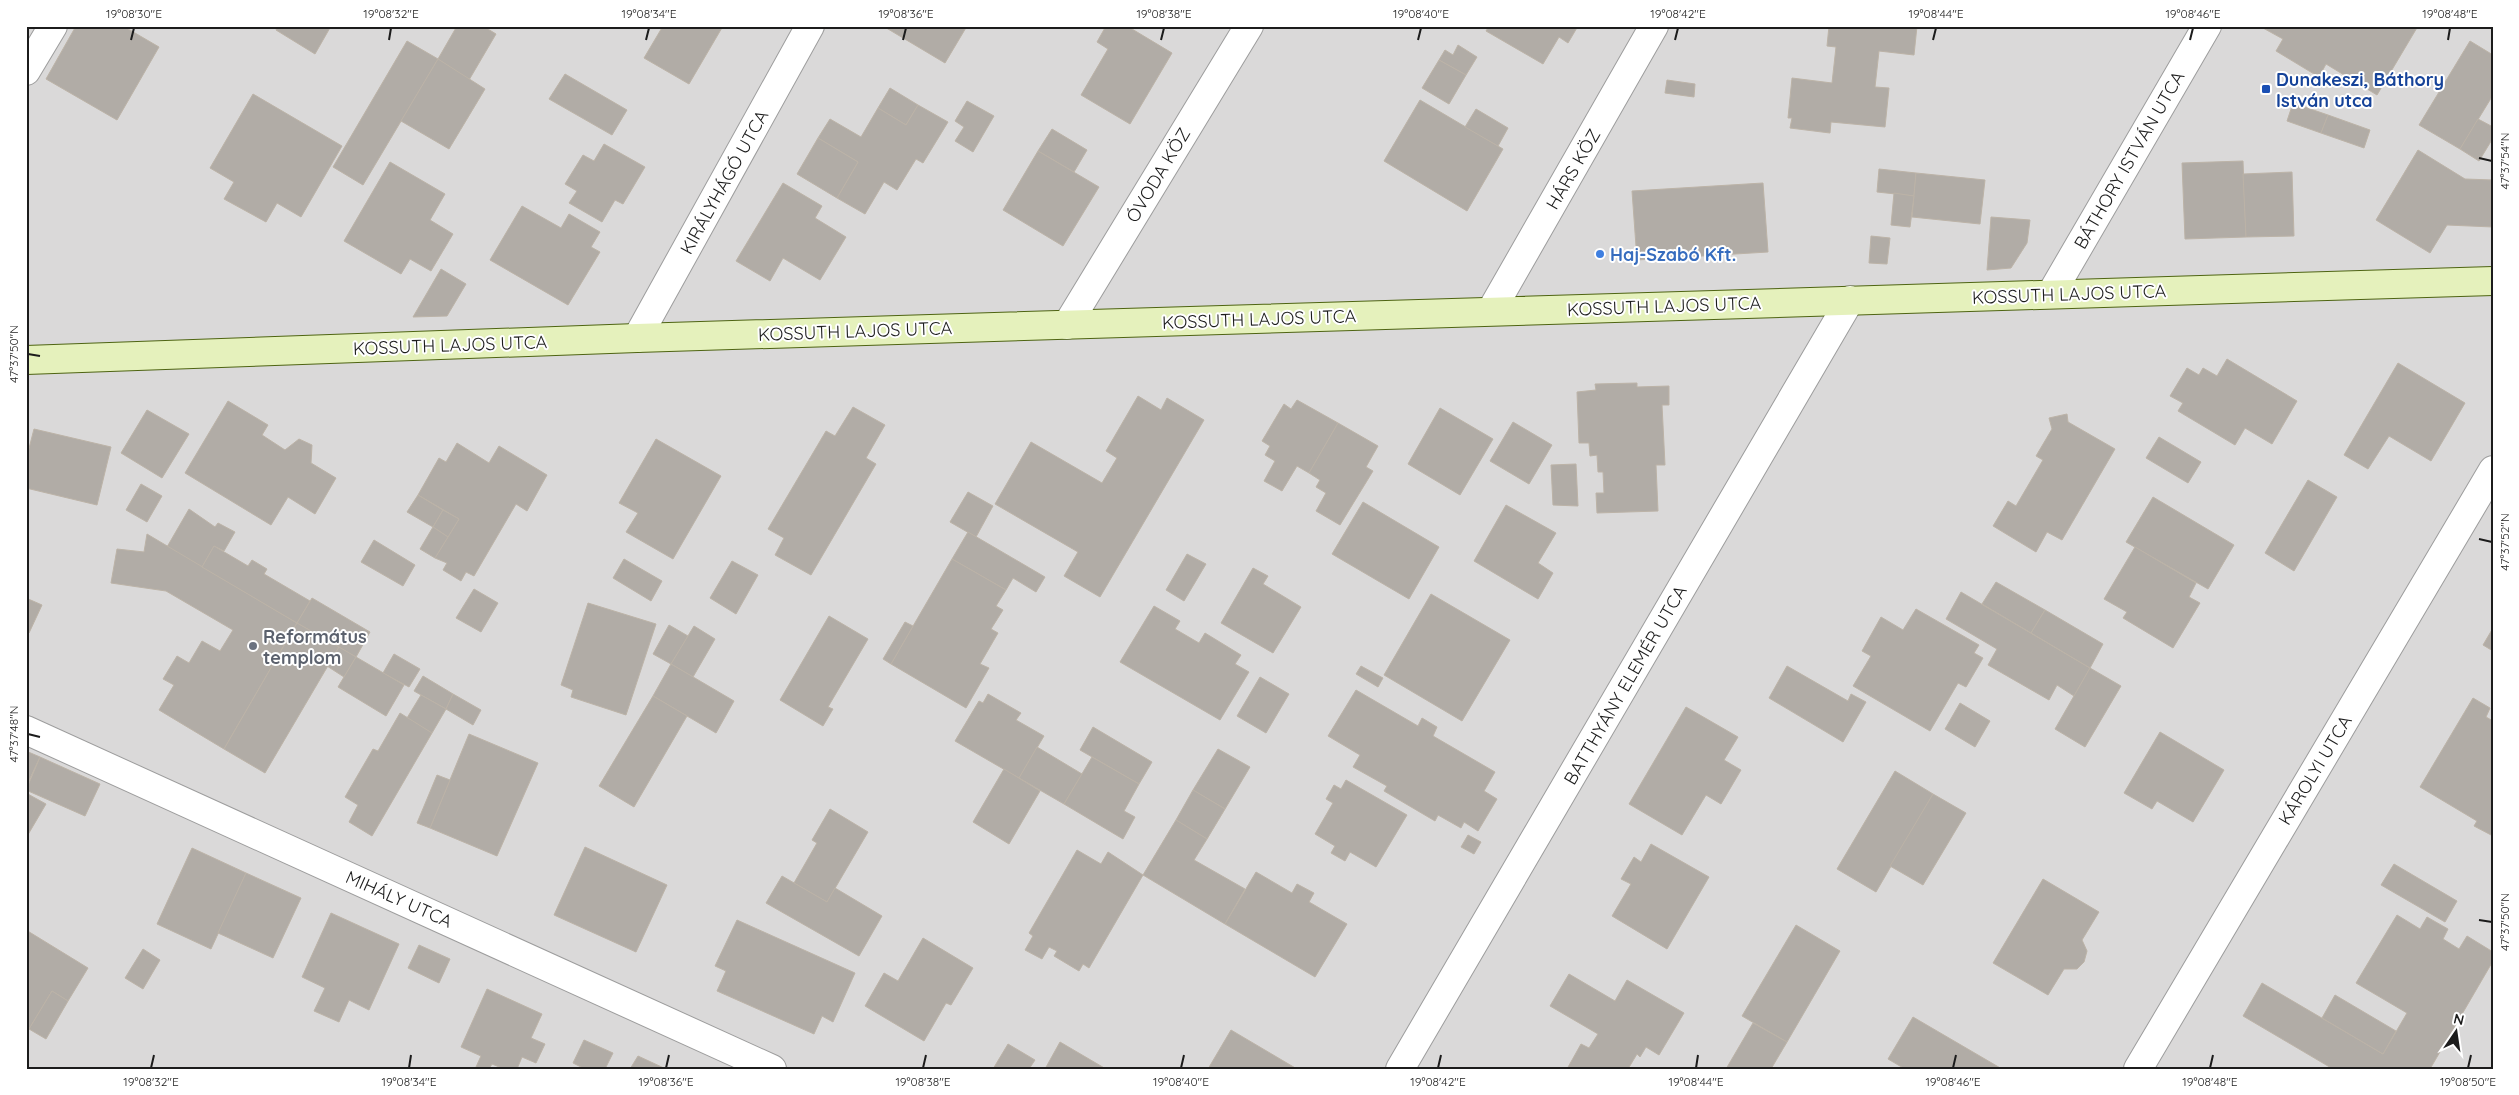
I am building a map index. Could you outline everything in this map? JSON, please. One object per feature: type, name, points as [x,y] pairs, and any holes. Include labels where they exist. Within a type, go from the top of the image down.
[{"type":"street","points":[[26,72],[53,26]]},
{"type":"street","name":"KIRÁLYHÁGÓ UTCA","points":[[638,338],[810,26]]},
{"type":"street","name":"ÓVODA KÖZ","points":[[1067,324],[1249,26]]},
{"type":"street","name":"HÁRS KÖZ","points":[[1491,311],[1654,26]]},
{"type":"street","name":"BÁTHORY ISTVÁN UTCA","points":[[2051,294],[2207,26]]},
{"type":"street","name":"KOSSUTH LAJOS UTCA","points":[[26,360],[1067,324],[2493,281]]},
{"type":"street","name":"BATTHYÁNY ELEMÉR UTCA","points":[[1400,1069],[1850,300]]},
{"type":"street","name":"KÁROLYI UTCA","points":[[2138,1069],[2493,470]]},
{"type":"street","name":"MIHÁLY UTCA","points":[[26,730],[772,1069]]},
{"type":"shaded area","points":[[26,26],[2493,26],[2493,1069],[26,1069]]},
{"type":"building","points":[[76,26],[123,26],[159,47],[117,120],[46,79]]},
{"type":"building","points":[[278,26],[331,26],[315,54],[276,30]]},
{"type":"building","points":[[457,26],[483,26],[496,34],[469,80],[438,59]]},
{"type":"building","points":[[663,26],[723,26],[689,84],[644,58]]},
{"type":"building","points":[[883,26],[967,26],[945,63]]},
{"type":"building","points":[[1106,26],[1127,26],[1172,53],[1130,124],[1081,95],[1108,49],[1097,42]]},
{"type":"building","points":[[1489,26],[1578,26],[1568,43],[1559,37],[1543,64],[1486,31]]},
{"type":"building","points":[[1829,26],[1917,26],[1914,55],[1879,51],[1875,87],[1889,88],[1885,127],[1831,122],[1830,133],[1790,128],[1792,118],[1788,118],[1792,78],[1832,83],[1836,47],[1827,46]]},
{"type":"building","points":[[2264,26],[2418,26],[2377,95],[2326,64],[2319,77],[2276,51],[2283,39],[2263,28]]},
{"type":"building","points":[[407,41],[438,59],[363,185],[333,167]]},
{"type":"building","points":[[2470,41],[2493,55],[2493,95],[2460,149],[2419,125]]},
{"type":"building","points":[[1458,45],[1477,57],[1466,75],[1439,60],[1445,50],[1453,55]]},
{"type":"building","points":[[438,59],[485,89],[449,149],[401,121]]},
{"type":"building","points":[[1439,60],[1466,75],[1449,104],[1422,88]]},
{"type":"building","points":[[565,74],[627,110],[612,135],[549,99]]},
{"type":"building","points":[[1667,80],[1695,84],[1694,97],[1665,93]]},
{"type":"building","points":[[890,88],[918,105],[906,125],[878,108]]},
{"type":"building","points":[[253,94],[342,146],[301,217],[277,203],[266,222],[224,199],[234,182],[210,168]]},
{"type":"building","points":[[1420,100],[1503,149],[1467,211],[1384,161]]},
{"type":"building","points":[[967,101],[994,116],[973,152],[955,141],[964,127],[955,121]]},
{"type":"building","points":[[2293,103],[2328,115],[2321,133],[2287,121]]},
{"type":"building","points":[[918,105],[948,122],[923,163],[916,159],[897,190],[884,182],[865,214],[837,198],[858,162],[818,138],[830,119],[861,137],[878,108],[906,125]]},
{"type":"building","points":[[1476,109],[1508,128],[1498,146],[1465,127]]},
{"type":"building","points":[[2328,115],[2370,130],[2364,148],[2321,133]]},
{"type":"building","points":[[2478,119],[2493,127],[2493,138],[2479,161],[2460,149]]},
{"type":"building","points":[[1052,129],[1087,150],[1074,172],[1038,151]]},
{"type":"building","points":[[818,138],[858,162],[837,198],[797,174]]},
{"type":"building","points":[[604,144],[645,167],[623,204],[615,200],[602,222],[569,203],[577,191],[565,184],[583,155],[594,161]]},
{"type":"building","points":[[2418,150],[2465,179],[2493,180],[2493,227],[2447,225],[2430,253],[2376,220]]},
{"type":"building","points":[[1038,151],[1099,187],[1063,246],[1003,210]]},
{"type":"building","points":[[2243,161],[2246,237],[2185,239],[2182,163]]},
{"type":"building","points":[[390,162],[445,194],[430,220],[453,234],[431,271],[410,259],[401,274],[344,241]]},
{"type":"building","points":[[1879,169],[1916,173],[1914,196],[1877,192]]},
{"type":"building","points":[[2292,172],[2294,236],[2246,237],[2243,174]]},
{"type":"building","points":[[1916,173],[1985,180],[1980,224],[1912,217]]},
{"type":"building","points":[[783,183],[822,206],[815,218],[846,237],[820,280],[783,258],[770,281],[736,261]]},
{"type":"building","points":[[1763,183],[1768,252],[1637,260],[1632,191]]},
{"type":"building","points":[[1894,193],[1914,196],[1910,227],[1891,225]]},
{"type":"building","points":[[522,206],[561,228],[569,214],[600,232],[591,247],[600,252],[568,305],[490,260]]},
{"type":"building","points":[[1991,217],[2030,220],[2027,243],[2011,268],[1987,270]]},
{"type":"building","points":[[1871,236],[1890,238],[1887,264],[1869,263]]},
{"type":"building","points":[[441,269],[466,284],[447,316],[413,317]]},
{"type":"building","points":[[2227,359],[2297,401],[2272,444],[2245,428],[2235,445],[2178,411],[2183,403],[2170,396],[2187,368],[2199,375],[2203,368],[2217,376]]},
{"type":"building","points":[[2398,363],[2465,403],[2431,461],[2389,436],[2368,469],[2344,455]]},
{"type":"building","points":[[1637,383],[1637,387],[1669,386],[1669,405],[1662,405],[1665,465],[1656,465],[1658,511],[1597,513],[1596,493],[1604,493],[1603,472],[1598,472],[1597,455],[1590,456],[1589,443],[1579,443],[1577,392],[1596,390],[1595,384]]},
{"type":"building","points":[[1138,396],[1161,410],[1167,398],[1204,420],[1100,597],[1064,576],[1078,552],[995,504],[1031,442],[1102,483],[1117,458],[1106,451]]},
{"type":"building","points":[[1297,400],[1338,423],[1309,473],[1297,466],[1282,491],[1264,481],[1275,461],[1265,455],[1270,446],[1262,441],[1284,404],[1291,409]]},
{"type":"building","points":[[228,401],[268,425],[262,435],[285,450],[299,439],[312,445],[311,463],[336,478],[315,514],[288,497],[271,525],[185,473]]},
{"type":"building","points":[[853,407],[885,425],[866,458],[876,464],[811,575],[775,555],[784,538],[768,529],[826,431],[835,436]]},
{"type":"building","points":[[1440,408],[1493,439],[1460,495],[1408,464]]},
{"type":"building","points":[[147,410],[189,434],[162,478],[121,453]]},
{"type":"building","points":[[2067,414],[2068,422],[2115,449],[2062,540],[2047,532],[2036,552],[1993,526],[2008,501],[2016,506],[2043,460],[2036,456],[2052,429],[2049,418]]},
{"type":"building","points":[[1513,422],[1552,445],[1529,484],[1490,461]]},
{"type":"building","points":[[1338,423],[1378,446],[1366,467],[1373,471],[1340,525],[1316,511],[1326,493],[1316,487],[1320,480],[1309,473]]},
{"type":"building","points":[[34,429],[111,447],[97,505],[26,488],[26,460]]},
{"type":"building","points":[[2159,437],[2201,462],[2188,483],[2146,458]]},
{"type":"building","points":[[656,439],[721,476],[673,559],[626,532],[638,513],[619,503]]},
{"type":"building","points":[[457,443],[489,463],[499,446],[547,475],[527,511],[516,504],[474,576],[466,572],[461,581],[443,570],[447,563],[435,558],[459,519],[418,495],[439,458],[446,462]]},
{"type":"building","points":[[1576,464],[1578,506],[1553,505],[1551,465]]},
{"type":"building","points":[[2308,480],[2337,497],[2294,571],[2265,553]]},
{"type":"building","points":[[141,484],[162,496],[147,522],[126,510]]},
{"type":"building","points":[[968,492],[993,506],[976,537],[950,522]]},
{"type":"building","points":[[418,495],[443,510],[433,527],[407,512]]},
{"type":"building","points":[[2153,497],[2234,545],[2208,589],[2126,542]]},
{"type":"building","points":[[1363,502],[1439,547],[1409,599],[1332,554]]},
{"type":"building","points":[[1506,505],[1556,533],[1538,563],[1553,573],[1538,599],[1474,561]]},
{"type":"building","points":[[189,509],[215,527],[218,523],[235,532],[224,551],[214,546],[202,567],[167,547]]},
{"type":"building","points":[[443,510],[459,519],[448,537],[433,527]]},
{"type":"building","points":[[433,527],[448,537],[435,558],[420,549]]},
{"type":"building","points":[[968,532],[1045,577],[1036,592],[1013,578],[1006,590],[952,559]]},
{"type":"building","name":"Református templom","points":[[147,534],[297,623],[224,749],[159,710],[174,685],[163,679],[177,656],[189,663],[202,641],[220,651],[233,630],[166,591],[111,583],[117,549],[144,552]]},
{"type":"building","points":[[374,540],[415,565],[403,586],[361,562]]},
{"type":"building","points":[[214,546],[248,566],[252,560],[267,569],[264,574],[310,601],[297,623],[202,567]]},
{"type":"building","points":[[2135,547],[2196,583],[2189,597],[2200,603],[2173,648],[2123,618],[2127,612],[2104,599]]},
{"type":"building","points":[[1187,554],[1206,564],[1184,601],[1166,590]]},
{"type":"building","points":[[624,559],[662,581],[651,601],[613,578]]},
{"type":"building","points":[[952,559],[1006,590],[996,606],[1003,610],[991,629],[998,633],[980,664],[989,668],[966,708],[891,664]]},
{"type":"building","points":[[732,561],[758,575],[736,614],[710,598]]},
{"type":"building","points":[[1253,568],[1268,576],[1263,584],[1301,607],[1273,653],[1221,623]]},
{"type":"building","points":[[1996,582],[2045,610],[2031,633],[1982,604]]},
{"type":"building","points":[[474,589],[498,603],[481,632],[456,618]]},
{"type":"building","points":[[1961,592],[2090,668],[2074,696],[2057,685],[2049,700],[1988,665],[1997,649],[1946,619]]},
{"type":"building","points":[[1431,594],[1510,640],[1462,721],[1384,675]]},
{"type":"building","points":[[26,598],[42,605],[29,633],[26,632]]},
{"type":"building","points":[[312,598],[370,632],[356,657],[297,623]]},
{"type":"building","points":[[588,603],[656,624],[626,715],[571,697],[573,690],[561,685]]},
{"type":"building","points":[[1154,606],[1180,621],[1175,629],[1199,643],[1205,633],[1241,655],[1235,664],[1249,672],[1220,720],[1120,662]]},
{"type":"building","points":[[1916,609],[1979,645],[1974,653],[1983,658],[1966,687],[1958,683],[1930,731],[1853,686],[1871,656],[1862,651],[1881,617],[1903,630]]},
{"type":"building","points":[[2045,610],[2103,644],[2090,668],[2031,633]]},
{"type":"building","points":[[829,616],[868,639],[828,707],[833,709],[823,726],[780,700]]},
{"type":"building","points":[[905,622],[913,626],[891,664],[883,659]]},
{"type":"building","points":[[297,623],[339,647],[265,773],[224,749]]},
{"type":"building","points":[[669,625],[688,636],[671,664],[653,654]]},
{"type":"building","points":[[694,626],[715,639],[693,677],[671,664]]},
{"type":"building","points":[[2493,628],[2493,651],[2483,645]]},
{"type":"building","points":[[339,647],[356,657],[344,677],[327,666]]},
{"type":"building","points":[[394,654],[420,669],[409,687],[383,673]]},
{"type":"building","points":[[356,657],[404,685],[386,716],[338,687]]},
{"type":"building","points":[[671,664],[734,701],[716,733],[653,696]]},
{"type":"building","points":[[1361,666],[1383,678],[1378,687],[1356,674]]},
{"type":"building","points":[[1787,666],[1848,701],[1851,694],[1866,702],[1843,742],[1769,698]]},
{"type":"building","points":[[2090,668],[2121,686],[2085,747],[2055,729]]},
{"type":"building","points":[[423,676],[453,694],[446,709],[414,691]]},
{"type":"building","points":[[1260,677],[1289,694],[1266,733],[1237,716]]},
{"type":"building","points":[[1356,690],[1418,726],[1422,718],[1437,727],[1433,736],[1495,772],[1484,791],[1497,799],[1478,831],[1464,822],[1461,828],[1438,815],[1435,821],[1384,791],[1387,786],[1353,767],[1360,755],[1328,736]]},
{"type":"building","points":[[453,694],[481,710],[473,725],[446,709]]},
{"type":"building","points":[[988,694],[1021,713],[1016,720],[1044,736],[1019,778],[955,741],[979,701],[983,703]]},
{"type":"building","points":[[421,695],[446,709],[432,733],[407,718]]},
{"type":"building","points":[[653,696],[687,716],[634,807],[599,786]]},
{"type":"building","points":[[2473,698],[2490,708],[2486,717],[2493,721],[2493,836],[2474,826],[2477,821],[2420,787]]},
{"type":"building","points":[[1960,703],[1990,721],[1975,747],[1945,729]]},
{"type":"building","points":[[1686,707],[1738,737],[1724,760],[1741,770],[1721,804],[1706,795],[1682,835],[1629,804]]},
{"type":"building","points":[[400,713],[432,733],[372,836],[349,822],[358,805],[345,797],[373,749],[378,751]]},
{"type":"building","points":[[1093,727],[1152,762],[1139,784],[1080,750]]},
{"type":"building","points":[[2160,732],[2224,770],[2193,822],[2157,801],[2152,809],[2124,793]]},
{"type":"building","points":[[469,734],[538,763],[497,856],[430,828]]},
{"type":"building","points":[[1037,747],[1082,774],[1064,804],[1019,778]]},
{"type":"building","points":[[1218,749],[1250,767],[1225,809],[1193,790]]},
{"type":"building","points":[[26,751],[40,757],[27,785],[26,784]]},
{"type":"building","points":[[40,757],[100,784],[85,816],[26,790]]},
{"type":"building","points":[[1092,757],[1139,784],[1124,811],[1135,817],[1123,839],[1064,804]]},
{"type":"building","points":[[1004,769],[1040,791],[1009,844],[973,822]]},
{"type":"building","points":[[1895,771],[1933,794],[1876,892],[1837,869]]},
{"type":"building","points":[[437,775],[450,780],[430,828],[417,823]]},
{"type":"building","points":[[1346,780],[1407,815],[1376,867],[1350,852],[1345,861],[1331,853],[1335,846],[1315,834],[1333,803],[1326,799],[1334,785],[1341,789]]},
{"type":"building","points":[[1193,790],[1225,809],[1207,839],[1176,820]]},
{"type":"building","points":[[26,793],[46,804],[26,838]]},
{"type":"building","points":[[1933,794],[1966,813],[1923,885],[1890,866]]},
{"type":"building","points":[[830,809],[868,832],[827,902],[794,883],[817,843],[812,840]]},
{"type":"building","points":[[1176,820],[1207,839],[1194,860],[1245,889],[1225,924],[1143,875]]},
{"type":"building","points":[[1468,835],[1481,842],[1474,854],[1461,847]]},
{"type":"building","points":[[1651,844],[1709,877],[1667,949],[1612,916],[1631,884],[1621,879],[1634,857],[1641,862]]},
{"type":"building","points":[[585,847],[667,885],[636,952],[554,915]]},
{"type":"building","points":[[192,848],[246,873],[211,949],[157,924]]},
{"type":"building","points":[[1077,850],[1101,864],[1108,852],[1143,875],[1089,968],[1083,964],[1079,971],[1054,956],[1057,951],[1049,947],[1042,959],[1025,950],[1033,936],[1029,933]]},
{"type":"building","points":[[2394,864],[2457,901],[2445,922],[2381,885]]},
{"type":"building","points":[[1256,872],[1292,893],[1297,884],[1314,893],[1309,902],[1347,924],[1315,977],[1225,924]]},
{"type":"building","points":[[246,873],[301,898],[273,958],[218,933]]},
{"type":"building","points":[[782,876],[827,902],[835,888],[882,916],[859,956],[766,903]]},
{"type":"building","points":[[2043,879],[2099,912],[2082,940],[2087,951],[2084,962],[2077,969],[2064,969],[2048,995],[1993,963]]},
{"type":"building","points":[[331,913],[399,944],[369,1010],[349,1000],[339,1022],[314,1011],[325,988],[302,977]]},
{"type":"building","points":[[2397,915],[2420,929],[2427,917],[2448,929],[2443,939],[2459,949],[2467,936],[2493,952],[2493,961],[2430,1069],[2333,1069],[2243,1016],[2262,983],[2383,1054],[2407,1013],[2356,983]]},
{"type":"building","points":[[737,920],[855,973],[833,1022],[822,1016],[814,1034],[717,991],[726,971],[715,966]]},
{"type":"building","points":[[1796,925],[1840,951],[1787,1042],[1742,1016]]},
{"type":"building","points":[[26,930],[88,968],[68,1001],[52,991],[26,1034]]},
{"type":"building","points":[[923,938],[973,968],[951,1005],[946,1003],[924,1041],[865,1006],[884,973],[898,981]]},
{"type":"building","points":[[419,945],[450,959],[439,983],[408,968]]},
{"type":"building","points":[[143,949],[160,960],[143,989],[125,978]]},
{"type":"building","points":[[1569,974],[1615,1001],[1627,980],[1684,1013],[1659,1055],[1646,1047],[1640,1057],[1637,1054],[1628,1069],[1567,1069],[1581,1044],[1589,1048],[1598,1034],[1550,1006]]},
{"type":"building","points":[[487,989],[542,1014],[531,1038],[545,1044],[536,1063],[522,1057],[517,1069],[504,1069],[492,1064],[489,1069],[479,1069],[476,1067],[481,1056],[461,1047]]},
{"type":"building","points":[[52,991],[68,1001],[46,1039],[29,1029]]},
{"type":"building","points":[[2335,995],[2396,1031],[2383,1054],[2322,1018]]},
{"type":"building","points":[[1913,1017],[2002,1069],[1905,1069],[1888,1059]]},
{"type":"building","points":[[1753,1023],[1787,1042],[1771,1069],[1726,1069]]},
{"type":"building","points":[[1231,1030],[1297,1069],[1208,1069]]},
{"type":"building","points":[[584,1040],[613,1053],[605,1069],[585,1069],[573,1063]]},
{"type":"building","points":[[1060,1042],[1106,1069],[1045,1069]]},
{"type":"building","points":[[1008,1044],[1035,1060],[1029,1069],[993,1069]]},
{"type":"building","points":[[638,1056],[666,1069],[630,1069]]},
{"type":"place","name":"Dunakeszi, Báthory István utca","points":[[2266,89]]},
{"type":"place","name":"Haj-Szabó Kft.","points":[[1600,254]]},
{"type":"place","name":"Református templom","points":[[253,646]]}]
